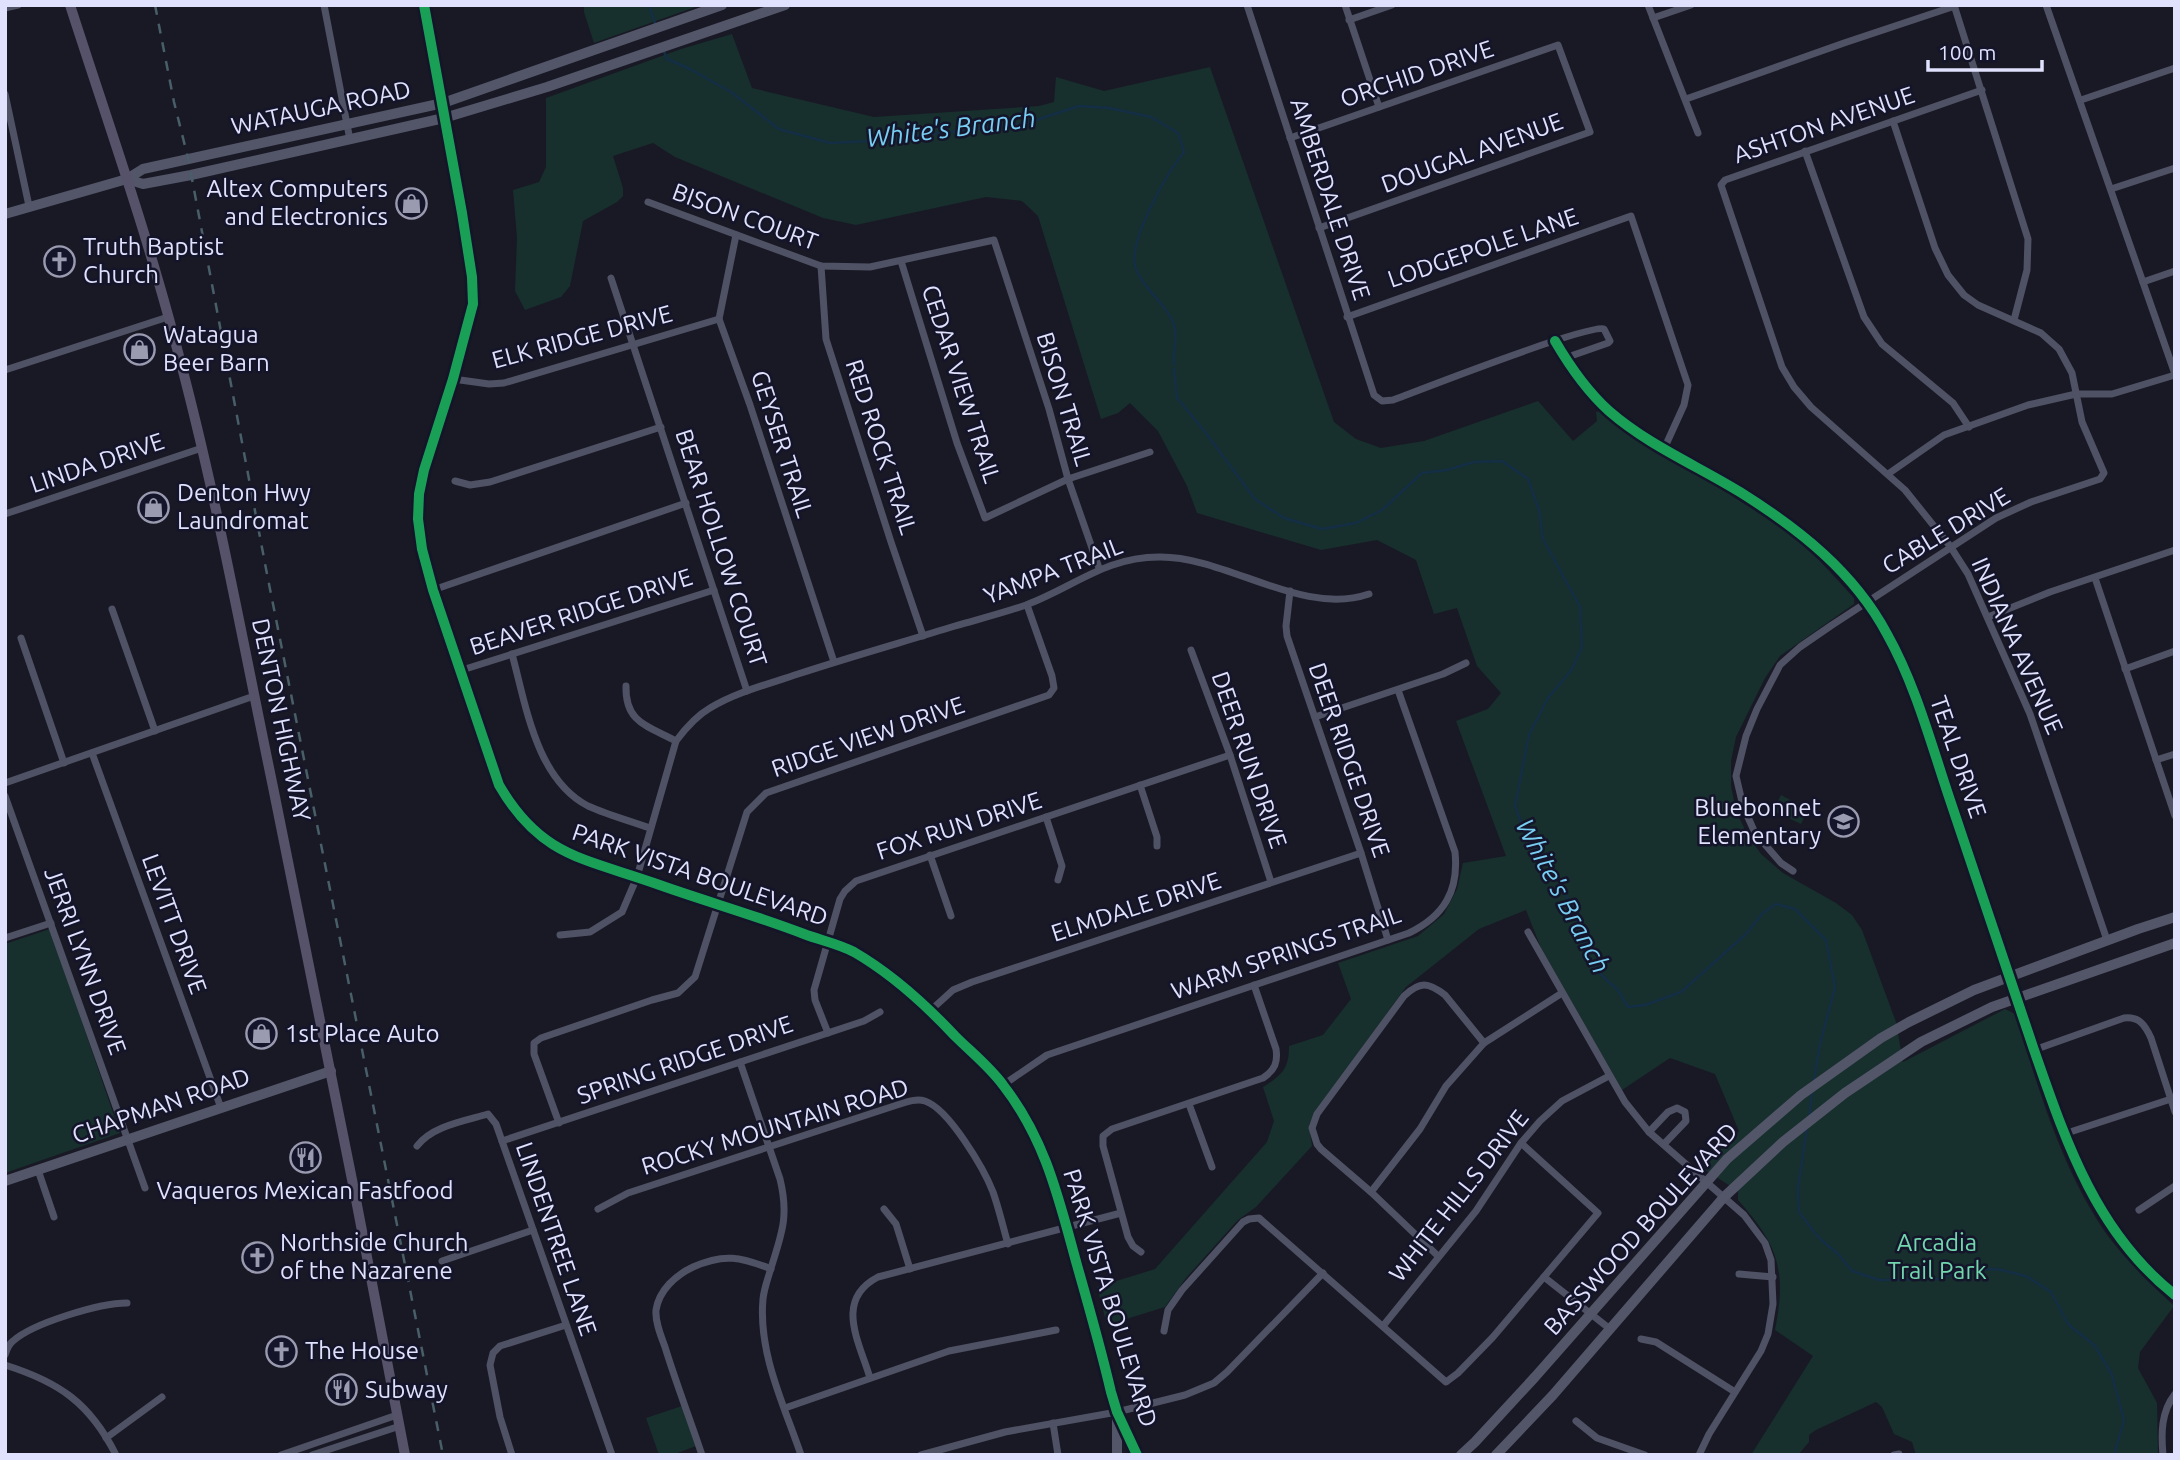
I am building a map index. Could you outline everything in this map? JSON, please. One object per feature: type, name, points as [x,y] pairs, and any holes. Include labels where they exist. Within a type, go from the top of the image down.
[{"type":"main road","name":"DENTON HIGHWAY","points":[[70,5],[169,317],[220,525],[331,1071],[405,1455]]},
{"type":"main road","name":"WATAUGA ROAD","points":[[5,214],[127,180],[141,170],[443,103],[722,5]]},
{"type":"main road","points":[[127,180],[143,184],[444,118],[547,87],[785,5]]},
{"type":"main road","name":"PARK VISTA BOULEVARD","points":[[443,103],[472,277],[473,304],[453,379],[435,430],[419,494],[418,519],[422,549],[433,590],[493,773],[512,808],[539,836],[568,854],[716,905],[759,916],[851,951],[885,972],[931,1010],[1003,1085],[1034,1134],[1055,1183],[1118,1412],[1137,1455]]},
{"type":"main road","name":"BASSWOOD BOULEVARD","points":[[1465,1454],[1727,1159],[1830,1073],[1881,1038],[1943,1005],[2009,976],[2175,917]]},
{"type":"main road","name":"BASSWOOD BOULEVARD","points":[[1496,1455],[1553,1395],[1724,1197],[1783,1142],[1845,1093],[1933,1036],[1969,1017],[2175,943]]},
{"type":"main road","name":"CHAPMAN ROAD","points":[[5,1181],[331,1071]]},
{"type":"main road","name":"PARK VISTA BOULEVARD","points":[[1117,1455],[1118,1412]]},
{"type":"street","points":[[5,8],[18,5]]},
{"type":"street","points":[[324,5],[350,140]]},
{"type":"street","points":[[424,5],[443,103]]},
{"type":"street","name":"AMBERDALE DRIVE","points":[[1247,5],[1374,395],[1382,401],[1393,400],[1555,341]]},
{"type":"street","points":[[1345,5],[1379,107]]},
{"type":"street","points":[[1349,20],[1392,5]]},
{"type":"street","points":[[1648,5],[1698,133]]},
{"type":"street","points":[[1653,18],[1691,5]]},
{"type":"street","points":[[1888,474],[1938,438],[2028,405],[2076,394],[2112,394],[2175,375],[2046,5]]},
{"type":"street","points":[[1686,99],[1954,6],[2028,239],[2027,270],[2014,320]]},
{"type":"street","name":"ORCHID DRIVE","points":[[1290,138],[1558,45]]},
{"type":"street","name":"DOUGAL AVENUE","points":[[1319,228],[1590,132],[1558,45]]},
{"type":"street","points":[[2081,100],[2175,68]]},
{"type":"street","name":"ASHTON AVENUE","points":[[1721,186],[1725,180],[1982,90]]},
{"type":"street","points":[[5,94],[9,133],[29,206]]},
{"type":"street","points":[[1893,121],[1935,248],[1948,275],[1964,295],[1978,305],[2041,333],[2059,349],[2072,373],[2076,394]]},
{"type":"street","points":[[1805,151],[1864,317],[1882,344],[1952,403],[1969,427]]},
{"type":"street","points":[[2111,189],[2175,168]]},
{"type":"street","name":"INDIANA AVENUE","points":[[1721,186],[1782,367],[1794,387],[1811,407],[1905,491],[1950,546],[1968,574],[2030,714],[2107,940]]},
{"type":"street","name":"BISON COURT","points":[[648,202],[821,266],[870,267],[994,240]]},
{"type":"street","name":"LODGEPOLE LANE","points":[[1347,317],[1631,216],[1688,385],[1684,405],[1664,449]]},
{"type":"street","points":[[719,319],[736,235]]},
{"type":"street","name":"BISON TRAIL","points":[[994,240],[1049,409],[1068,479],[1099,569]]},
{"type":"street","name":"CEDAR VIEW TRAIL","points":[[901,261],[957,443],[985,518],[1068,479]]},
{"type":"street","name":"RED ROCK TRAIL","points":[[821,266],[826,339],[923,636]]},
{"type":"street","points":[[2143,282],[2175,271]]},
{"type":"street","name":"BEAR HOLLOW COURT","points":[[560,935],[590,932],[622,912],[637,877],[676,741],[685,729],[710,708],[747,691],[611,278]]},
{"type":"street","points":[[5,370],[169,317]]},
{"type":"street","name":"ELK RIDGE DRIVE","points":[[453,379],[489,384],[504,383],[719,319]]},
{"type":"street","name":"GEYSER TRAIL","points":[[719,319],[834,662]]},
{"type":"street","points":[[1555,341],[1601,327],[1608,334],[1608,343],[1565,358]]},
{"type":"street","name":"TEAL DRIVE","points":[[1555,341],[1565,358],[1609,411],[1664,449],[1740,492],[1823,552],[1853,583],[1886,631],[1911,684],[2064,1134],[2105,1218],[2135,1255],[2175,1295]]},
{"type":"street","name":"CABLE DRIVE","points":[[1793,871],[1781,863],[1755,833],[1743,806],[1737,776],[1746,736],[1780,665],[1800,647],[1996,518],[2031,502],[2100,479],[2103,468],[2092,447],[2076,394]]},
{"type":"street","points":[[455,481],[470,485],[489,482],[661,426]]},
{"type":"street","name":"LINDA DRIVE","points":[[5,514],[202,448]]},
{"type":"street","points":[[1068,479],[1150,452]]},
{"type":"street","points":[[433,590],[686,503]]},
{"type":"street","points":[[1988,617],[2031,599],[2175,550]]},
{"type":"street","name":"YAMPA TRAIL","points":[[747,691],[834,662],[1027,605],[1099,569],[1124,561],[1158,557],[1179,558],[1290,591],[1337,599],[1370,594]]},
{"type":"street","points":[[2095,578],[2175,816]]},
{"type":"street","name":"BEAVER RIDGE DRIVE","points":[[459,671],[714,590]]},
{"type":"street","name":"DEER RIDGE DRIVE","points":[[1290,591],[1286,631],[1388,940]]},
{"type":"street","name":"RIDGE VIEW DRIVE","points":[[559,1123],[534,1054],[534,1044],[541,1038],[678,993],[695,977],[747,812],[766,793],[1049,695],[1054,688],[1052,676],[1027,605]]},
{"type":"street","points":[[111,609],[155,731]]},
{"type":"street","points":[[21,639],[64,763]]},
{"type":"street","name":"DEER RUN DRIVE","points":[[1191,650],[1230,755],[1271,883]]},
{"type":"street","points":[[2125,669],[2175,651]]},
{"type":"street","points":[[512,654],[536,740],[556,777],[587,806],[650,828]]},
{"type":"street","points":[[1315,717],[1443,674],[1466,663]]},
{"type":"street","points":[[626,687],[626,705],[635,719],[676,741]]},
{"type":"street","name":"WARM SPRINGS TRAIL","points":[[1003,1085],[1047,1055],[1388,940],[1422,927],[1433,918],[1450,896],[1457,868],[1451,837],[1398,690]]},
{"type":"street","points":[[5,783],[254,696]]},
{"type":"street","name":"LEVITT DRIVE","points":[[92,753],[221,1108]]},
{"type":"street","points":[[2156,761],[2175,754]]},
{"type":"street","name":"FOX RUN DRIVE","points":[[828,1033],[815,1000],[814,990],[840,899],[856,881],[1230,755]]},
{"type":"street","points":[[1140,785],[1157,837],[1157,846]]},
{"type":"street","name":"JERRI LYNN DRIVE","points":[[5,796],[145,1188]]},
{"type":"street","points":[[1046,817],[1062,866],[1058,880]]},
{"type":"street","name":"ELMDALE DRIVE","points":[[931,1010],[953,990],[972,982],[1361,853]]},
{"type":"street","points":[[930,855],[951,916]]},
{"type":"street","points":[[5,938],[51,923]]},
{"type":"street","points":[[1528,932],[1625,1102],[1649,1132],[1724,1197],[1757,1230],[1771,1260],[1773,1304],[1768,1334],[1761,1351],[1709,1434],[1699,1455]]},
{"type":"street","points":[[1140,1252],[1128,1237],[1103,1146],[1103,1136],[1112,1129],[1263,1078],[1275,1067],[1276,1049],[1254,985]]},
{"type":"street","points":[[1438,1256],[1321,1149],[1313,1135],[1313,1122],[1404,996],[1413,988],[1431,985],[1438,989],[1484,1043]]},
{"type":"street","points":[[1371,1192],[1420,1129],[1446,1086],[1484,1043],[1562,993]]},
{"type":"street","name":"SPRING RIDGE DRIVE","points":[[502,1142],[864,1021],[880,1012]]},
{"type":"street","points":[[2034,1050],[2124,1018],[2138,1019],[2151,1038],[2175,1112]]},
{"type":"street","points":[[740,1062],[782,1189],[785,1215],[763,1295],[762,1328],[773,1374],[801,1455]]},
{"type":"street","name":"WHITE HILLS DRIVE","points":[[1383,1326],[1476,1211],[1521,1143],[1550,1110],[1609,1076]]},
{"type":"street","points":[[2064,1134],[2171,1099]]},
{"type":"street","name":"ROCKY MOUNTAIN ROAD","points":[[598,1209],[628,1193],[913,1100],[924,1101],[938,1109],[952,1124],[985,1175],[1008,1244]]},
{"type":"street","points":[[1189,1104],[1212,1167]]},
{"type":"street","points":[[1649,1132],[1668,1112],[1677,1108],[1685,1112],[1686,1121],[1664,1144]]},
{"type":"street","name":"LINDENTREE LANE","points":[[417,1146],[423,1138],[436,1130],[488,1114],[496,1124],[612,1455]]},
{"type":"street","points":[[1164,1331],[1168,1310],[1182,1290],[1243,1222],[1252,1218],[1259,1219],[1446,1382],[1493,1337],[1598,1213],[1521,1143]]},
{"type":"street","points":[[38,1170],[54,1217]]},
{"type":"street","points":[[2138,1210],[2175,1186]]},
{"type":"street","points":[[884,1209],[896,1224],[910,1269]]},
{"type":"street","points":[[870,1378],[853,1320],[852,1307],[855,1298],[867,1283],[878,1277],[1121,1213]]},
{"type":"street","points":[[442,1261],[533,1230]]},
{"type":"street","points":[[702,1455],[666,1352],[656,1310],[674,1278],[704,1262],[732,1257],[771,1269]]},
{"type":"street","points":[[921,1455],[1005,1432],[1118,1412],[1185,1395],[1214,1383],[1323,1273]]},
{"type":"street","points":[[1739,1274],[1773,1277]]},
{"type":"street","points":[[1544,1277],[1610,1329]]},
{"type":"street","points":[[5,1355],[11,1342],[38,1326],[106,1304],[127,1303]]},
{"type":"street","points":[[512,1455],[500,1417],[490,1365],[493,1353],[500,1346],[566,1325]]},
{"type":"street","points":[[785,1408],[949,1351],[1056,1330]]},
{"type":"street","points":[[1641,1339],[1656,1342],[1735,1392]]},
{"type":"street","points":[[5,1365],[35,1375],[64,1391],[76,1401],[116,1455]]},
{"type":"street","points":[[2163,1455],[2162,1423],[2169,1402],[2175,1394]]},
{"type":"street","points":[[106,1438],[162,1397]]},
{"type":"street","points":[[281,1455],[325,1439],[398,1420]]},
{"type":"street","points":[[312,1455],[398,1420]]},
{"type":"street","points":[[1576,1421],[1597,1438],[1644,1455]]},
{"type":"street","points":[[1053,1423],[1058,1455]]},
{"type":"street","points":[[325,1439],[328,1449]]},
{"type":"street","points":[[953,1445],[956,1455]]},
{"type":"green space","points":[[584,5],[701,5],[594,43]]},
{"type":"green space","name":"Arcadia Trail Park","points":[[732,34],[752,88],[874,117],[1039,106],[1054,102],[1056,77],[1104,91],[1210,67],[1334,422],[1356,439],[1381,448],[1424,441],[1538,401],[1573,441],[1597,421],[1596,412],[1602,410],[1631,432],[1786,530],[1820,561],[1854,598],[1854,604],[1780,656],[1765,678],[1736,737],[1731,761],[1731,786],[1736,811],[1761,854],[1783,873],[1852,915],[1862,930],[1896,1022],[1903,1062],[2005,1009],[2015,1014],[2050,1121],[2085,1198],[2115,1245],[2174,1306],[2140,1352],[2138,1368],[2157,1403],[2158,1455],[1916,1455],[1912,1442],[1894,1434],[1882,1407],[1876,1402],[1816,1430],[1809,1435],[1809,1442],[1798,1455],[1751,1455],[1813,1356],[1775,1330],[1780,1291],[1779,1274],[1776,1259],[1762,1231],[1738,1200],[1738,1191],[1702,1168],[1739,1131],[1715,1074],[1670,1058],[1622,1090],[1541,948],[1526,910],[1479,929],[1406,987],[1315,1112],[1309,1125],[1312,1146],[1256,1207],[1238,1220],[1186,1278],[1165,1307],[1107,1325],[1097,1287],[1155,1269],[1267,1142],[1274,1121],[1263,1087],[1283,1071],[1288,1060],[1289,1046],[1323,1035],[1351,999],[1338,963],[1418,936],[1444,914],[1457,889],[1463,863],[1506,856],[1456,721],[1488,709],[1501,693],[1477,666],[1457,608],[1434,614],[1416,560],[1377,540],[1321,550],[1197,513],[1187,486],[1158,431],[1130,403],[1118,413],[1101,419],[1038,216],[1022,201],[986,197],[856,225],[823,218],[675,157],[653,143],[613,156],[623,196],[583,221],[570,286],[561,297],[525,310],[515,291],[517,238],[513,190],[539,182],[546,167],[546,98],[681,49]]},
{"type":"green space","points":[[1781,795],[1808,809],[1801,824],[1773,811]]},
{"type":"green space","points":[[50,929],[120,1133],[5,1173],[5,944]]},
{"type":"green space","points":[[682,1406],[696,1446],[672,1455],[659,1455],[646,1418]]},
{"type":"waterway","name":"White's Branch","points":[[649,5],[656,26]]},
{"type":"waterway","name":"White's Branch","points":[[663,49],[667,59],[731,92],[779,129],[830,143],[871,141],[1027,123],[1079,106],[1109,108],[1151,117],[1178,133],[1184,152],[1150,209],[1142,226],[1134,258],[1140,277],[1173,322],[1174,365]]},
{"type":"waterway","name":"White's Branch","points":[[1174,369],[1177,398],[1255,499],[1284,518],[1322,529],[1356,523],[1382,510],[1422,473],[1447,470],[1474,462],[1502,461],[1528,479],[1539,510],[1543,539],[1580,607],[1582,647],[1572,669],[1548,698],[1529,735],[1515,806],[1525,833],[1558,880],[1576,914],[1585,948],[1597,971],[1618,990],[1628,1007],[1645,1005],[1681,992],[1747,933],[1762,914],[1776,904],[1795,909],[1826,940],[1835,987],[1814,1079]]},
{"type":"waterway","name":"White's Branch","points":[[1809,1117],[1812,1093]]},
{"type":"waterway","name":"White's Branch","points":[[1807,1127],[1798,1188],[1799,1212],[1818,1237],[1839,1255],[1852,1271],[1879,1280],[1936,1279],[1971,1270],[1997,1269],[2026,1276],[2051,1292],[2068,1324],[2095,1346],[2112,1375],[2124,1420],[2114,1455]]},
{"type":"railway","points":[[155,5],[188,158],[267,574],[443,1455]]},
{"type":"cycle path","points":[[424,5],[462,213],[472,277],[473,304],[424,470],[418,519],[422,549],[433,590],[499,785],[531,827],[547,841],[565,851],[854,952],[908,990],[992,1072],[1018,1106],[1041,1149],[1064,1217],[1117,1412],[1137,1455]]},
{"type":"cycle path","points":[[1555,341],[1579,378],[1609,411],[1640,434],[1740,492],[1783,521],[1842,572],[1874,612],[1897,653],[1921,712],[2033,1047],[2071,1149],[2103,1213],[2124,1243],[2147,1270],[2175,1295]]},
{"type":"place","name":"Altex Computers and Electronics","points":[[411,203]]},
{"type":"place","name":"Truth Baptist Church","points":[[60,261]]},
{"type":"place","name":"Watagua Beer Barn","points":[[140,349]]},
{"type":"place","name":"Denton Hwy Laundromat","points":[[154,507]]},
{"type":"place","name":"Bluebonnet Elementary","points":[[1844,822]]},
{"type":"place","name":"1st Place Auto","points":[[262,1034]]},
{"type":"place","name":"Vaqueros Mexican Fastfood","points":[[305,1157]]},
{"type":"place","name":"Northside Church of the Nazarene","points":[[257,1257]]},
{"type":"place","name":"The House","points":[[282,1351]]},
{"type":"place","name":"Subway","points":[[342,1390]]}]
